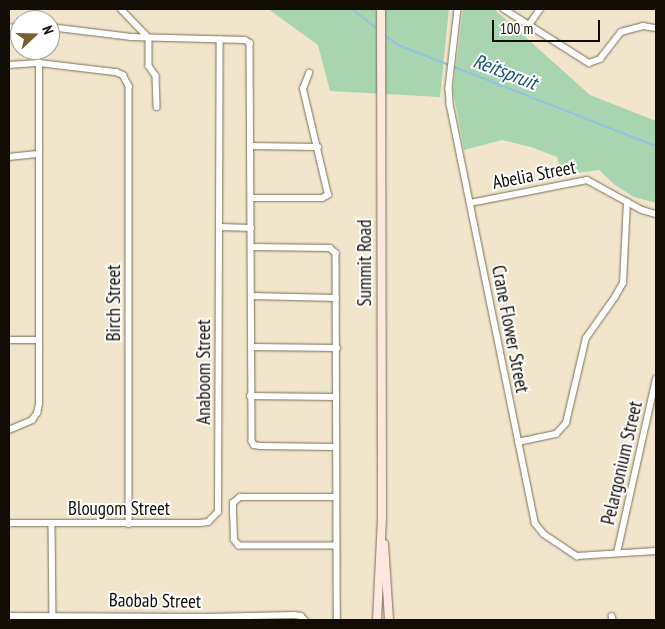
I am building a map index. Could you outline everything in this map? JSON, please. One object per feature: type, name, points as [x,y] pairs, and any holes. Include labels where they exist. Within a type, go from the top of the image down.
[{"type":"main road","name":"Summit Road","points":[[377,620],[382,517],[381,9]]},
{"type":"main road","name":"Summit Road","points":[[382,517],[390,620]]},
{"type":"street","points":[[121,9],[149,38],[150,66],[156,76],[157,107]]},
{"type":"street","name":"Crane Flower Street","points":[[458,9],[450,96],[534,523],[538,529],[577,556],[656,551]]},
{"type":"street","points":[[504,9],[589,63],[600,59],[621,32],[640,26],[656,28]]},
{"type":"street","points":[[529,25],[540,9]]},
{"type":"street","points":[[60,28],[149,38],[245,40],[251,45],[250,396],[252,441],[254,445],[336,447]]},
{"type":"street","name":"Anaboom Street","points":[[219,504],[220,40]]},
{"type":"street","points":[[9,65],[39,63],[38,409],[32,420],[9,430]]},
{"type":"street","name":"Birch Street","points":[[39,63],[116,72],[128,82],[129,524]]},
{"type":"street","points":[[251,198],[326,196],[329,191],[303,89],[308,73]]},
{"type":"street","points":[[251,146],[318,147]]},
{"type":"street","points":[[9,157],[39,154]]},
{"type":"street","name":"Abelia Street","points":[[470,203],[582,180],[597,184],[627,202],[656,214]]},
{"type":"street","points":[[518,442],[556,434],[564,427],[586,338],[623,283],[627,202]]},
{"type":"street","points":[[220,228],[251,228]]},
{"type":"street","points":[[251,247],[332,248],[336,256],[337,620]]},
{"type":"street","points":[[251,296],[336,298]]},
{"type":"street","points":[[9,340],[38,340]]},
{"type":"street","points":[[251,347],[337,348]]},
{"type":"street","name":"Pelargonium Street","points":[[617,553],[656,379]]},
{"type":"street","points":[[250,396],[336,397]]},
{"type":"street","points":[[336,497],[240,497],[233,503],[234,540],[239,546],[336,546]]},
{"type":"street","name":"Blougom Street","points":[[9,523],[205,523],[216,516],[219,504]]},
{"type":"street","points":[[52,524],[53,616]]},
{"type":"street","name":"Baobab Street","points":[[9,616],[207,619],[303,618]]},
{"type":"green space","name":"Reitspruit","points":[[268,9],[449,9],[440,97],[330,91],[318,45]]},
{"type":"green space","points":[[463,9],[494,9],[590,95],[656,121],[656,203],[634,197],[615,185],[599,170],[562,175],[557,157],[531,147],[502,140],[464,150],[453,91]]},
{"type":"waterway","name":"Reitspruit","points":[[352,9],[378,29]]},
{"type":"waterway","name":"Reitspruit","points":[[383,34],[398,45],[656,146]]}]
